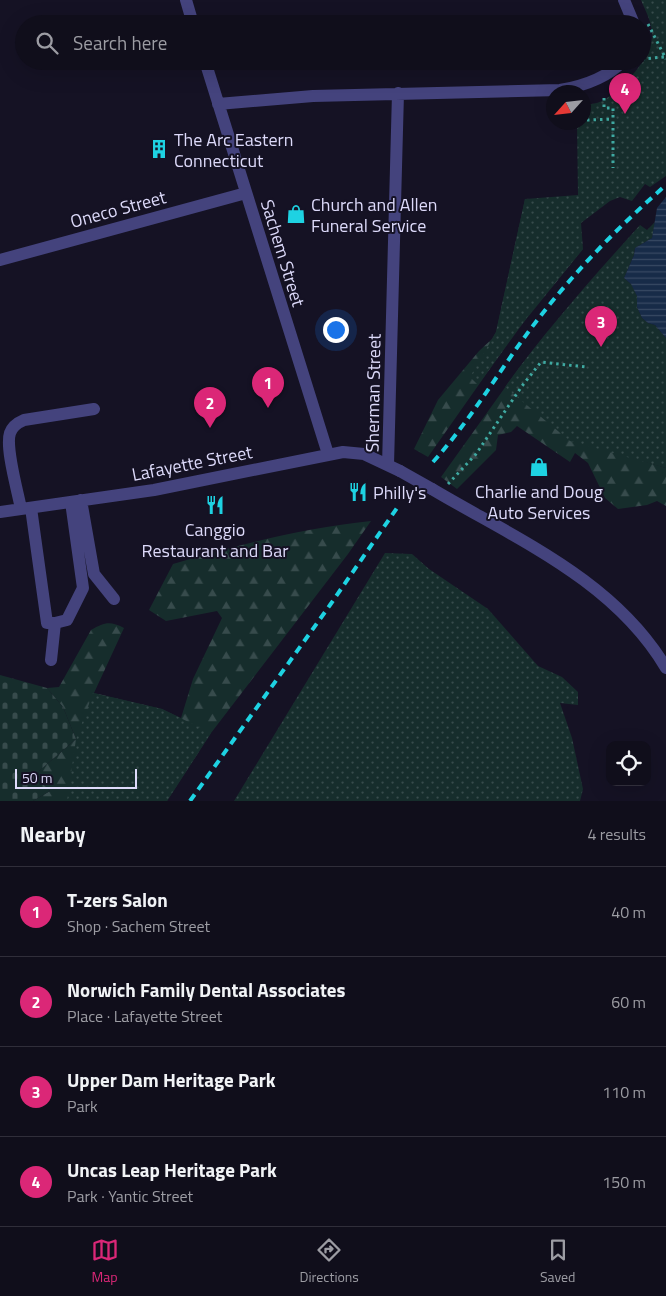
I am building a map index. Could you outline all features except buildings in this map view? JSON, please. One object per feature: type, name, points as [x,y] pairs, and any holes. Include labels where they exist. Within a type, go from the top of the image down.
[{"type":"street","points":[[186,0],[190,15]]},
{"type":"street","points":[[624,0],[630,15]]},
{"type":"street","name":"Sachem Street","points":[[208,70],[328,454]]},
{"type":"street","points":[[218,104],[313,96],[567,89],[599,78],[612,70]]},
{"type":"street","name":"Sherman Street","points":[[398,93],[394,468],[546,555],[599,591],[631,620],[666,668]]},
{"type":"street","name":"Oneco Street","points":[[0,260],[246,193]]},
{"type":"street","points":[[76,501],[83,588],[67,620],[47,623],[26,508],[9,446],[10,433],[17,423],[24,420],[94,409]]},
{"type":"street","name":"Lafayette Street","points":[[0,512],[154,490],[343,452],[358,452],[372,456],[394,468]]},
{"type":"street","points":[[76,501],[94,574],[114,599]]},
{"type":"street","points":[[51,660],[55,623]]},
{"type":"path","points":[[651,29],[665,58],[651,59]]},
{"type":"path","points":[[604,98],[604,108],[612,108],[613,168]]},
{"type":"path","points":[[591,120],[613,119]]},
{"type":"path","points":[[435,491],[458,475],[476,454],[522,386],[541,362],[586,367]]},
{"type":"green space","points":[[641,0],[666,0],[666,176],[650,187],[645,184],[632,201],[620,197],[610,201],[581,223],[583,249],[531,312],[478,385],[470,377],[496,332],[525,199],[578,195],[577,130],[591,130],[591,104],[602,101],[610,96],[637,70],[651,70],[651,15],[648,15]]},
{"type":"green space","points":[[525,199],[583,249],[515,333],[428,457],[414,449],[438,400],[496,332]]},
{"type":"green space","points":[[655,222],[652,238],[635,248],[624,278],[632,285],[637,296],[637,307],[642,318],[648,323],[655,325],[666,338],[666,468],[570,441],[505,387],[553,324],[640,225],[647,230]]},
{"type":"green space","points":[[548,331],[633,458],[666,468],[666,506],[657,501],[647,505],[618,509],[605,498],[588,463],[575,453],[570,462],[517,426],[511,432],[498,435],[496,450],[457,489],[441,477]]},
{"type":"green space","points":[[371,521],[348,554],[211,733],[167,801],[33,801],[50,791],[37,778],[39,771],[76,739],[63,707],[47,688],[59,687],[91,630],[108,623],[124,628],[94,693],[162,709],[181,718],[193,679],[222,618],[217,611],[166,621],[149,610],[173,564],[271,538]]},
{"type":"green space","points":[[385,553],[412,554],[429,569],[488,609],[538,666],[562,677],[578,692],[578,705],[560,703],[572,738],[583,789],[580,801],[234,801]]},
{"type":"green space","points":[[0,675],[47,688],[63,707],[76,739],[39,771],[37,778],[50,791],[33,801],[0,801]]},
{"type":"green space","points":[[93,693],[162,709],[211,733],[167,801],[67,801],[76,739]]},
{"type":"water","points":[[666,197],[666,338],[655,325],[648,323],[642,318],[637,307],[637,296],[631,284],[624,278],[635,248],[652,238],[657,208]]},
{"type":"railway","points":[[433,462],[472,413],[532,327],[563,288],[613,235],[666,185]]},
{"type":"railway","points":[[190,801],[397,508]]},
{"type":"place","name":"Uncas Leap Heritage Park","points":[[625,114]]},
{"type":"place","name":"The Arc Eastern Connecticut","points":[[159,149]]},
{"type":"place","name":"Church and Allen Funeral Service","points":[[296,214]]},
{"type":"place","name":"Upper Dam Heritage Park","points":[[601,347]]},
{"type":"place","name":"T-zers Salon","points":[[268,408]]},
{"type":"place","name":"Norwich Family Dental Associates","points":[[210,428]]},
{"type":"place","name":"Charlie and Doug Auto Services","points":[[539,467]]},
{"type":"place","name":"Philly's","points":[[358,492]]},
{"type":"place","name":"Canggio Restaurant and Bar","points":[[215,505]]}]
